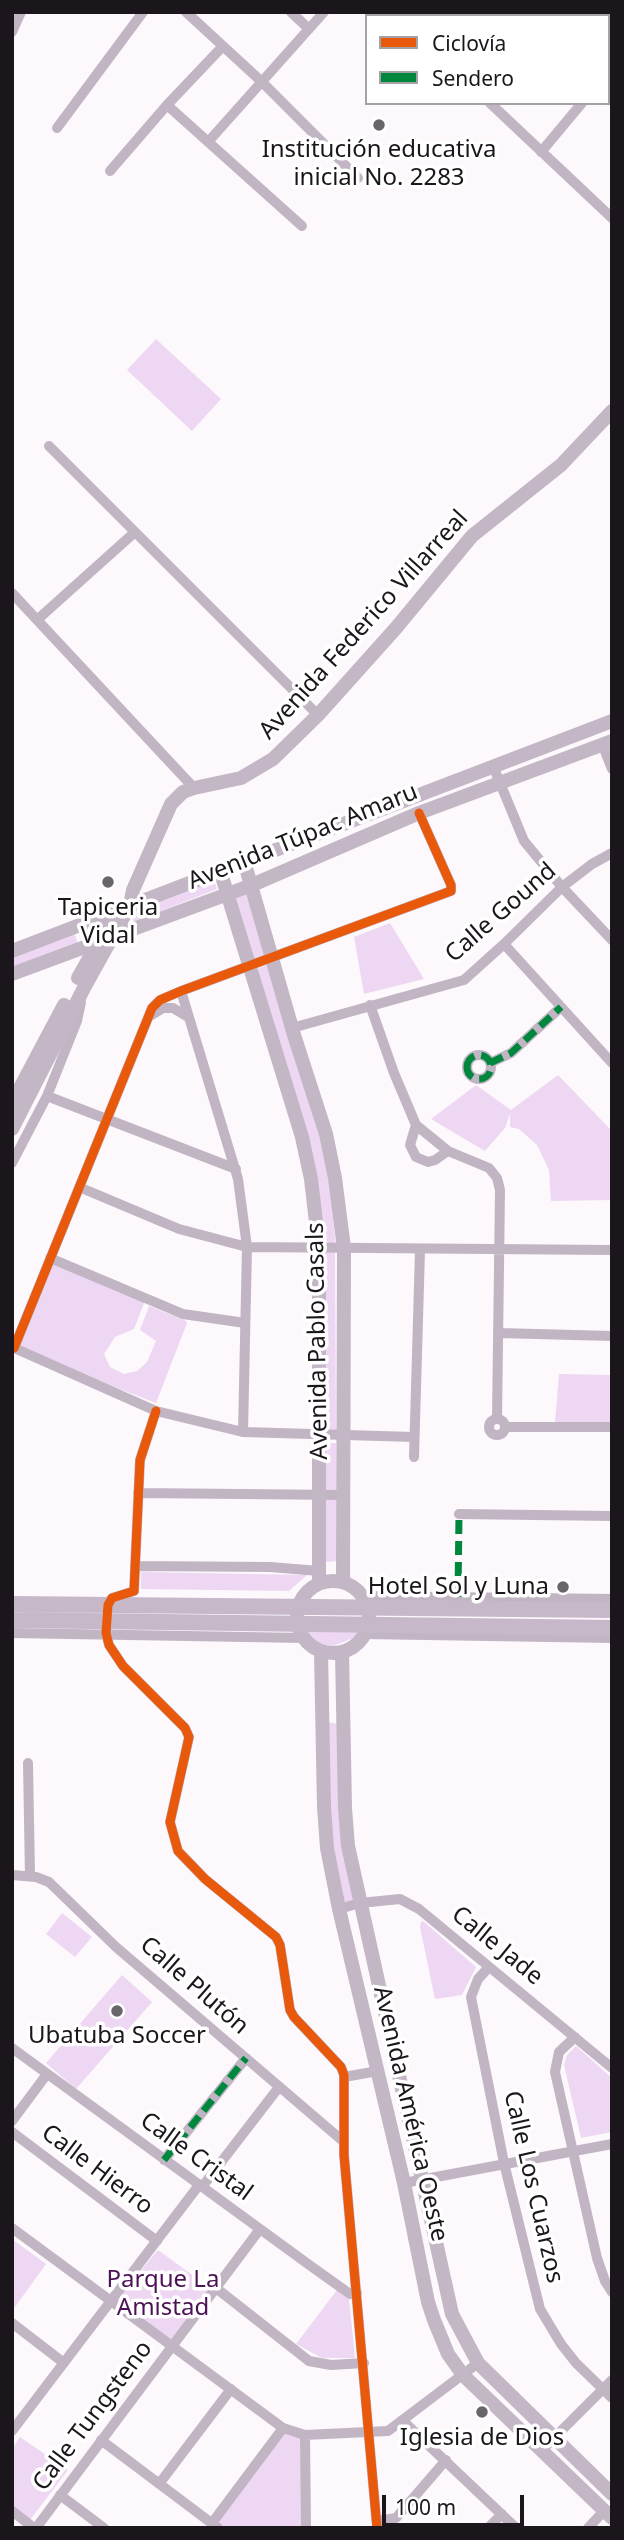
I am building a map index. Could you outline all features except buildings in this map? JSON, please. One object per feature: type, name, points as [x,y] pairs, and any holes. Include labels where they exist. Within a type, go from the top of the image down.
[{"type":"highway","points":[[19,1627],[365,1602],[612,1610]]},
{"type":"highway","points":[[12,1604],[107,1620],[300,1631],[612,1628]]},
{"type":"main road","name":"Avenida Federico Villarreal","points":[[12,1129],[113,937],[170,804],[183,792],[241,778],[273,759],[318,715],[396,628],[472,536],[561,465],[612,411]]},
{"type":"main road","name":"Avenida Túpac Amaru","points":[[12,951],[126,902],[220,870],[612,721]]},
{"type":"main road","name":"Avenida Túpac Amaru","points":[[12,974],[252,885],[419,813],[607,743]]},
{"type":"main road","name":"Avenida Pablo Casals","points":[[244,861],[330,1149],[344,1248],[343,1582]]},
{"type":"main road","name":"Avenida Pablo Casals","points":[[220,870],[307,1154],[319,1248],[319,1577]]},
{"type":"main road","name":"Avenida Federico Villarreal","points":[[13,1100],[97,943],[126,902]]},
{"type":"main road","points":[[319,1577],[343,1582],[351,1585],[365,1602],[366,1629],[351,1648],[342,1652],[321,1651],[300,1631],[298,1607],[319,1577]]},
{"type":"main road","name":"Avenida América Oeste","points":[[321,1651],[327,1848],[404,2183],[428,2302],[448,2354],[463,2375],[608,2514]]},
{"type":"main road","name":"Avenida América Oeste","points":[[342,1652],[348,1846],[452,2314],[478,2363],[612,2494]]},
{"type":"main road","points":[[323,1719],[343,1719]]},
{"type":"street","points":[[12,32],[21,12]]},
{"type":"street","points":[[57,128],[143,12]]},
{"type":"street","points":[[186,12],[358,178]]},
{"type":"street","points":[[291,12],[309,29]]},
{"type":"street","points":[[208,142],[324,12]]},
{"type":"street","points":[[110,171],[223,46]]},
{"type":"street","points":[[167,105],[302,226]]},
{"type":"street","points":[[492,105],[612,218]]},
{"type":"street","points":[[541,152],[580,105]]},
{"type":"street","points":[[49,446],[318,715]]},
{"type":"street","points":[[37,620],[135,532]]},
{"type":"street","points":[[12,593],[194,788]]},
{"type":"street","points":[[607,743],[612,769]]},
{"type":"street","points":[[493,766],[524,841],[562,887],[612,940]]},
{"type":"street","points":[[414,1437],[243,1433],[156,1411],[13,1348],[148,1018],[160,1000],[451,891],[452,885],[419,813]]},
{"type":"street","name":"Calle Gound","points":[[292,1028],[464,980],[562,887],[592,863],[612,853]]},
{"type":"street","points":[[504,944],[612,1063]]},
{"type":"street","points":[[12,1163],[47,1096],[77,1021],[85,986]]},
{"type":"street","points":[[181,991],[236,1169],[247,1247],[243,1433]]},
{"type":"street","points":[[370,1005],[416,1125],[448,1150],[489,1168],[498,1178],[501,1422],[612,1427]]},
{"type":"street","points":[[490,1063],[511,1052],[561,1007]]},
{"type":"street","points":[[148,1018],[163,1008],[182,1012],[189,1018]]},
{"type":"street","points":[[47,1096],[236,1169]]},
{"type":"street","points":[[416,1125],[410,1145],[416,1157],[428,1162],[448,1150]]},
{"type":"street","points":[[213,1160],[224,1155],[228,1144]]},
{"type":"street","points":[[79,1186],[179,1229],[247,1247],[612,1250]]},
{"type":"street","points":[[414,1457],[420,1250]]},
{"type":"street","points":[[50,1258],[183,1314],[245,1322]]},
{"type":"street","points":[[498,1333],[612,1336]]},
{"type":"street","points":[[156,1411],[140,1460],[134,1591],[112,1598],[107,1620],[109,1645],[123,1666],[186,1728],[190,1737],[170,1822],[178,1851],[205,1879],[276,1937],[280,1945],[290,2010],[341,2067],[344,2077],[344,2142],[377,2525],[396,2518],[446,2460]]},
{"type":"street","points":[[138,1493],[342,1495]]},
{"type":"street","points":[[459,1514],[612,1516]]},
{"type":"street","points":[[135,1566],[237,1566],[319,1577]]},
{"type":"street","points":[[442,1603],[612,1599]]},
{"type":"street","points":[[419,1630],[612,1638]]},
{"type":"street","points":[[28,1763],[30,1876]]},
{"type":"street","name":"Calle Plutón","points":[[12,1875],[30,1876],[49,1882],[116,1947],[344,2142]]},
{"type":"street","name":"Calle Jade","points":[[339,1909],[360,1903],[400,1899],[419,1909],[612,2068]]},
{"type":"street","name":"Calle Los Cuarzos","points":[[489,1967],[478,1979],[471,1997],[504,2163],[540,2309],[576,2363],[612,2399]]},
{"type":"street","points":[[575,2037],[559,2052],[555,2072],[597,2258],[612,2292]]},
{"type":"street","name":"Calle Cristal","points":[[12,2048],[350,2294],[357,2293]]},
{"type":"street","points":[[164,2160],[246,2058]]},
{"type":"street","points":[[344,2077],[378,2071]]},
{"type":"street","points":[[12,2121],[47,2074]]},
{"type":"street","points":[[12,2431],[17,2417],[64,2363],[111,2299],[279,2087]]},
{"type":"street","name":"Calle Hierro","points":[[12,2132],[157,2241]]},
{"type":"street","points":[[404,2183],[612,2144]]},
{"type":"street","points":[[12,2228],[283,2428],[305,2435],[388,2431],[478,2363]]},
{"type":"street","name":"Calle Tungsteno","points":[[35,2528],[260,2229]]},
{"type":"street","points":[[216,2288],[309,2361],[331,2365],[364,2363]]},
{"type":"street","points":[[12,2323],[64,2363]]},
{"type":"street","points":[[542,2450],[612,2381]]},
{"type":"street","points":[[159,2484],[231,2389]]},
{"type":"street","points":[[402,2420],[516,2528]]},
{"type":"street","points":[[102,2440],[215,2526],[283,2428]]},
{"type":"street","points":[[305,2435],[306,2528]]},
{"type":"street","points":[[60,2496],[104,2528]]},
{"type":"street","points":[[12,2511],[35,2528]]},
{"type":"street","points":[[488,2528],[502,2514]]},
{"type":"street","points":[[588,2528],[608,2514]]},
{"type":"green space","points":[[156,339],[221,399],[192,431],[127,370]]},
{"type":"green space","points":[[213,877],[217,889],[134,922],[129,911]]},
{"type":"green space","points":[[246,893],[265,959],[251,963],[231,897]]},
{"type":"green space","points":[[390,923],[424,979],[364,994],[354,937]]},
{"type":"green space","points":[[74,932],[78,944],[12,969],[12,956]]},
{"type":"green space","points":[[267,965],[319,1134],[329,1178],[336,1246],[321,1246],[313,1158],[252,971]]},
{"type":"green space","points":[[558,1075],[612,1131],[612,1200],[551,1201],[549,1170],[537,1145],[519,1129],[510,1127],[510,1114],[505,1128],[485,1151],[431,1119],[476,1085],[511,1110]]},
{"type":"green space","points":[[335,1252],[336,1432],[323,1432],[322,1253]]},
{"type":"green space","points":[[50,1261],[146,1298],[134,1329],[115,1337],[104,1354],[110,1367],[124,1374],[137,1371],[147,1362],[156,1341],[140,1330],[149,1306],[185,1320],[187,1323],[156,1403],[16,1349]]},
{"type":"green space","points":[[559,1374],[612,1375],[612,1422],[555,1422]]},
{"type":"green space","points":[[322,1443],[336,1443],[337,1561],[323,1562]]},
{"type":"green space","points":[[141,1572],[307,1575],[289,1591],[141,1589]]},
{"type":"green space","points":[[359,1630],[356,1637],[333,1646],[319,1644],[303,1631]]},
{"type":"green space","points":[[326,1722],[341,1724],[356,1901],[342,1904],[330,1841]]},
{"type":"green space","points":[[62,1913],[92,1937],[75,1957],[46,1934]]},
{"type":"green space","points":[[423,1921],[476,1967],[462,1995],[435,1999],[420,1927]]},
{"type":"green space","points":[[122,1975],[152,2002],[76,2089],[46,2063]]},
{"type":"green space","points":[[576,2046],[612,2078],[612,2132],[581,2138],[564,2065],[567,2055]]},
{"type":"green space","points":[[12,2239],[46,2264],[12,2311]]},
{"type":"green space","name":"Parque La Amistad","points":[[158,2250],[210,2288],[170,2341],[117,2299]]},
{"type":"green space","points":[[337,2290],[349,2299],[355,2358],[322,2358],[296,2344]]},
{"type":"green space","points":[[283,2428],[305,2435],[306,2528],[218,2528],[212,2523]]},
{"type":"green space","points":[[20,2437],[68,2470],[30,2520],[12,2508],[12,2449]]},
{"type":"marked path","points":[[490,1063],[511,1053],[561,1007]]},
{"type":"marked path","points":[[479,1055],[490,1062],[491,1067],[484,1078],[479,1079],[468,1072],[467,1067],[474,1056],[479,1055]]},
{"type":"marked path","points":[[458,1597],[459,1514]]},
{"type":"marked path","points":[[164,2160],[246,2058]]},
{"type":"cycle path","points":[[14,1348],[152,1008],[160,1000],[181,991],[451,891],[451,885],[419,813]]},
{"type":"cycle path","points":[[156,1411],[140,1460],[134,1591],[112,1598],[108,1605],[106,1633],[109,1645],[123,1666],[185,1728],[189,1737],[170,1822],[178,1851],[205,1879],[276,1937],[280,1945],[290,2010],[341,2067],[344,2075],[344,2155],[377,2528]]},
{"type":"place","name":"Institución educativa inicial No. 2283","points":[[379,125]]},
{"type":"place","name":"Tapiceria Vidal","points":[[108,882]]},
{"type":"place","name":"Hotel Sol y Luna","points":[[563,1587]]},
{"type":"place","name":"Ubatuba Soccer","points":[[117,2011]]},
{"type":"place","name":"Iglesia de Dios","points":[[482,2412]]}]
